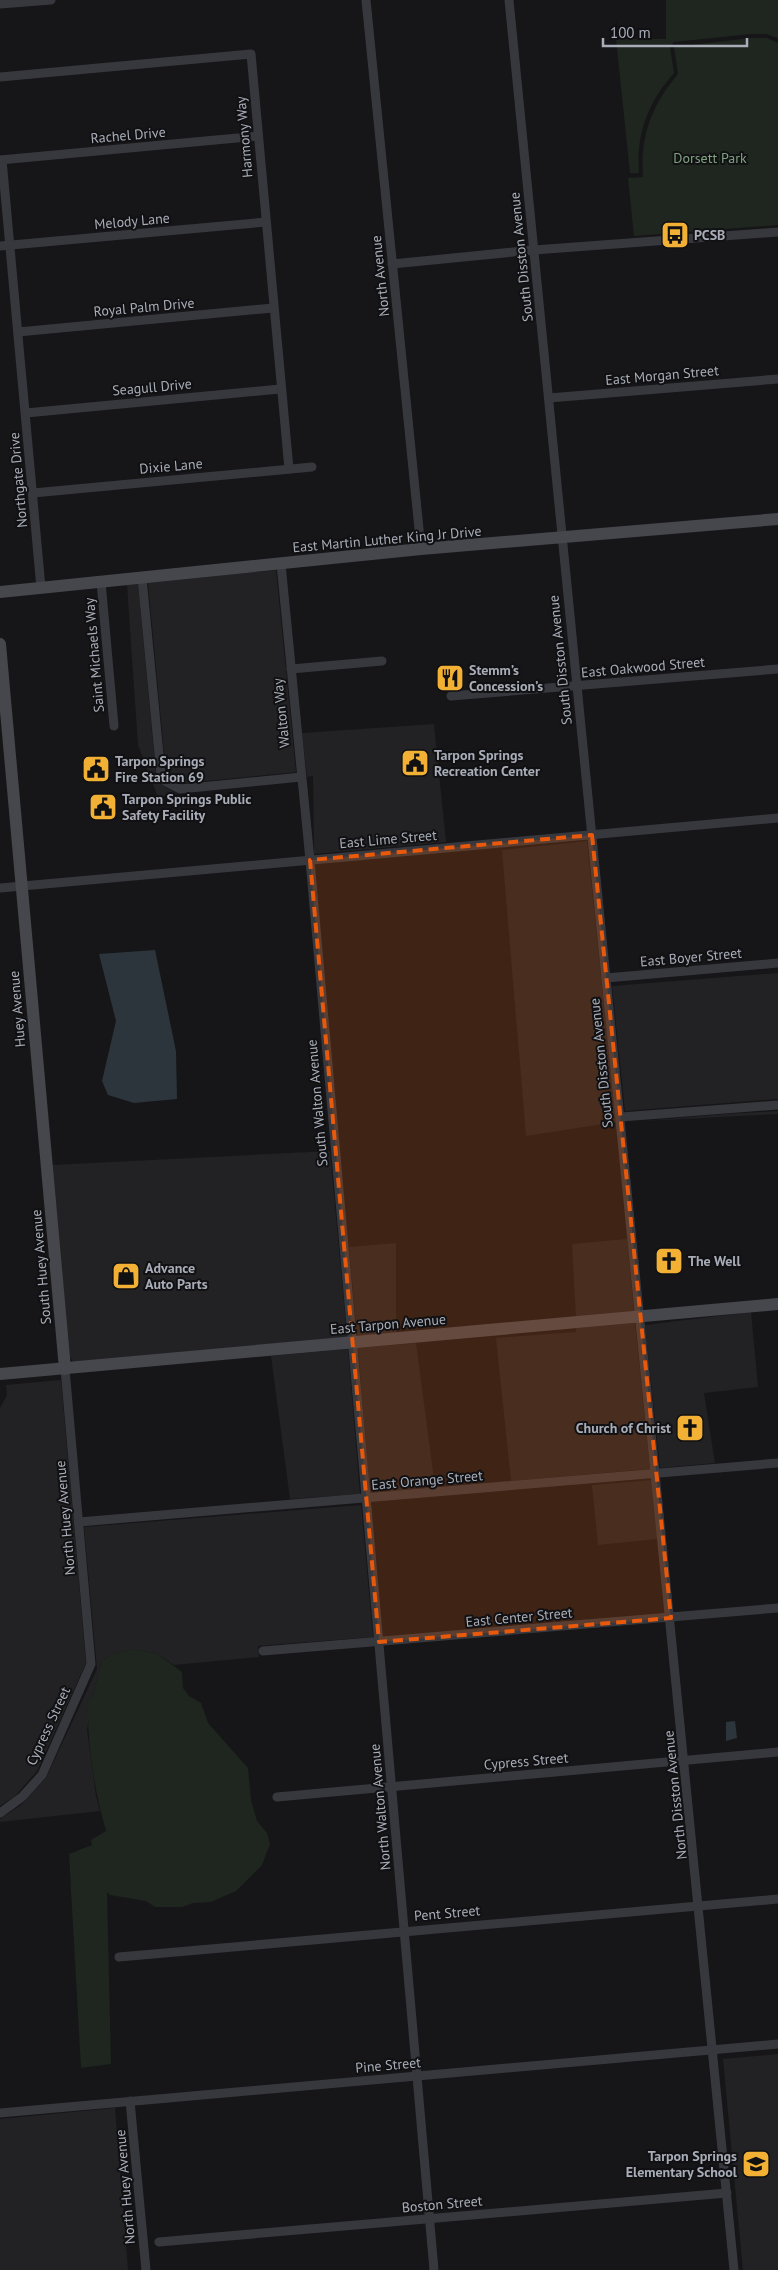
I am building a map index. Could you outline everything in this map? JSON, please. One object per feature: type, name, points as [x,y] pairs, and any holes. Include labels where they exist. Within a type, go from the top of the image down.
[{"type":"street","points":[[0,4],[51,0]]},
{"type":"street","name":"North Avenue","points":[[366,0],[421,549]]},
{"type":"street","name":"South Disston Avenue","points":[[509,0],[640,1317]]},
{"type":"street","name":"Harmony Way","points":[[0,77],[251,54],[288,469]]},
{"type":"street","name":"Rachel Drive","points":[[1,160],[258,136]]},
{"type":"street","name":"Northgate Drive","points":[[1,160],[5,246],[18,332],[41,588]]},
{"type":"street","name":"Melody Lane","points":[[5,246],[266,222]]},
{"type":"street","points":[[392,264],[534,250],[778,232]]},
{"type":"street","name":"Royal Palm Drive","points":[[18,332],[273,308]]},
{"type":"street","name":"East Morgan Street","points":[[548,398],[778,379]]},
{"type":"street","name":"Seagull Drive","points":[[26,413],[280,388]]},
{"type":"street","name":"Dixie Lane","points":[[33,493],[312,466]]},
{"type":"street","name":"East Martin Luther King Jr Drive","points":[[0,592],[421,549],[778,519]]},
{"type":"street","name":"Walton Way","points":[[281,564],[310,860]]},
{"type":"street","points":[[142,578],[161,775],[166,782],[180,789],[302,777]]},
{"type":"street","name":"Saint Michaels Way","points":[[101,582],[114,726]]},
{"type":"street","name":"Huey Avenue","points":[[0,644],[20,886],[46,1161]]},
{"type":"street","points":[[291,669],[382,661]]},
{"type":"street","name":"East Oakwood Street","points":[[451,696],[778,668]]},
{"type":"street","name":"East Lime Street","points":[[0,888],[778,818]]},
{"type":"street","name":"South Walton Avenue","points":[[310,860],[352,1342]]},
{"type":"street","name":"East Boyer Street","points":[[606,978],[778,963]]},
{"type":"street","points":[[620,1117],[778,1105]]},
{"type":"street","name":"South Huey Avenue","points":[[46,1161],[65,1369]]},
{"type":"street","name":"East Tarpon Avenue","points":[[0,1374],[778,1304]]},
{"type":"street","name":"North Disston Avenue","points":[[640,1317],[700,1905],[734,2270]]},
{"type":"street","name":"North Walton Avenue","points":[[352,1342],[434,2270]]},
{"type":"street","name":"North Huey Avenue","points":[[65,1369],[91,1664]]},
{"type":"street","name":"East Orange Street","points":[[79,1522],[778,1463]]},
{"type":"street","name":"East Center Street","points":[[263,1651],[778,1608]]},
{"type":"street","name":"Cypress Street","points":[[0,1813],[18,1801],[42,1774],[91,1664]]},
{"type":"street","name":"Cypress Street","points":[[277,1797],[778,1752]]},
{"type":"street","name":"Pent Street","points":[[118,1957],[404,1930],[778,1899]]},
{"type":"street","name":"Pine Street","points":[[0,2113],[778,2044]]},
{"type":"street","name":"North Huey Avenue","points":[[130,2101],[146,2270]]},
{"type":"street","name":"Boston Street","points":[[159,2242],[727,2193]]},
{"type":"highlighted area","points":[[592,835],[671,1618],[379,1642],[310,860]]},
{"type":"shaded area","points":[[276,570],[296,772],[187,783],[175,782],[166,773],[148,583]]},
{"type":"shaded area","points":[[138,584],[156,775],[164,787],[178,794],[158,797],[138,745],[127,585]]},
{"type":"shaded area","points":[[434,724],[446,842],[314,854],[313,776],[307,777],[302,733]]},
{"type":"shaded area","points":[[587,841],[616,1122],[526,1136],[502,850]]},
{"type":"shaded area","points":[[155,950],[176,1051],[177,1099],[134,1103],[108,1095],[102,1081],[116,1021],[99,954]]},
{"type":"shaded area","points":[[778,973],[778,1099],[625,1111],[612,986]]},
{"type":"shaded area","points":[[778,1111],[778,1114],[643,1121],[726,1114]]},
{"type":"shaded area","points":[[330,1151],[347,1337],[74,1363],[69,1356],[52,1165]]},
{"type":"shaded area","points":[[627,1239],[634,1312],[576,1317],[572,1244]]},
{"type":"shaded area","points":[[396,1243],[396,1333],[357,1336],[349,1247]]},
{"type":"shaded area","points":[[751,1312],[758,1387],[704,1393],[715,1463],[660,1468],[645,1325]]},
{"type":"shaded area","points":[[635,1323],[650,1469],[511,1481],[496,1338],[576,1332],[576,1328]]},
{"type":"shaded area","points":[[416,1343],[435,1487],[370,1493],[358,1348]]},
{"type":"shaded area","points":[[348,1349],[360,1494],[290,1499],[271,1356]]},
{"type":"shaded area","points":[[61,1380],[86,1663],[37,1771],[15,1796],[0,1806],[0,1408],[7,1395],[6,1385]]},
{"type":"shaded area","points":[[652,1480],[658,1539],[598,1545],[592,1485]]},
{"type":"shaded area","points":[[361,1505],[373,1637],[258,1646],[259,1657],[174,1665],[158,1654],[134,1649],[112,1654],[102,1661],[92,1697],[87,1730],[96,1796],[100,1811],[0,1822],[0,1819],[21,1805],[46,1778],[97,1669],[84,1527]]},
{"type":"shaded area","points":[[735,1721],[737,1738],[726,1741],[726,1722]]},
{"type":"shaded area","name":"Tarpon Springs Elementary School","points":[[778,2054],[778,2270],[743,2270],[723,2059]]},
{"type":"shaded area","points":[[115,2108],[128,2270],[0,2270],[0,2119]]},
{"type":"green space","points":[[666,0],[778,0],[778,38],[766,34],[750,34],[674,42],[670,47],[674,73],[657,95],[646,119],[640,145],[639,173],[630,173],[616,39],[666,39]]},
{"type":"green space","name":"Dorsett Park","points":[[751,38],[767,38],[778,43],[778,225],[634,236],[628,178],[643,177],[644,148],[650,122],[661,97],[678,74],[674,47]]},
{"type":"green space","points":[[134,1649],[158,1654],[182,1672],[183,1688],[189,1696],[201,1703],[208,1723],[248,1768],[251,1800],[257,1821],[267,1833],[270,1844],[262,1865],[236,1891],[211,1902],[193,1903],[182,1907],[155,1907],[146,1901],[110,1895],[107,1892],[111,2064],[81,2068],[69,1854],[92,1845],[91,1840],[106,1831],[92,1766],[88,1701],[92,1697],[102,1661],[112,1654]]},
{"type":"place","name":"PCSB","points":[[675,235]]},
{"type":"place","name":"Stemm’s Concession’s","points":[[450,678]]},
{"type":"place","name":"Tarpon Springs Recreation Center","points":[[415,763]]},
{"type":"place","name":"Tarpon Springs Fire Station 69","points":[[96,769]]},
{"type":"place","name":"Tarpon Springs Public Safety Facility","points":[[103,807]]},
{"type":"place","name":"The Well","points":[[669,1261]]},
{"type":"place","name":"Advance Auto Parts","points":[[126,1276]]},
{"type":"place","name":"Church of Christ","points":[[690,1428]]},
{"type":"place","name":"Tarpon Springs Elementary School","points":[[756,2164]]}]
